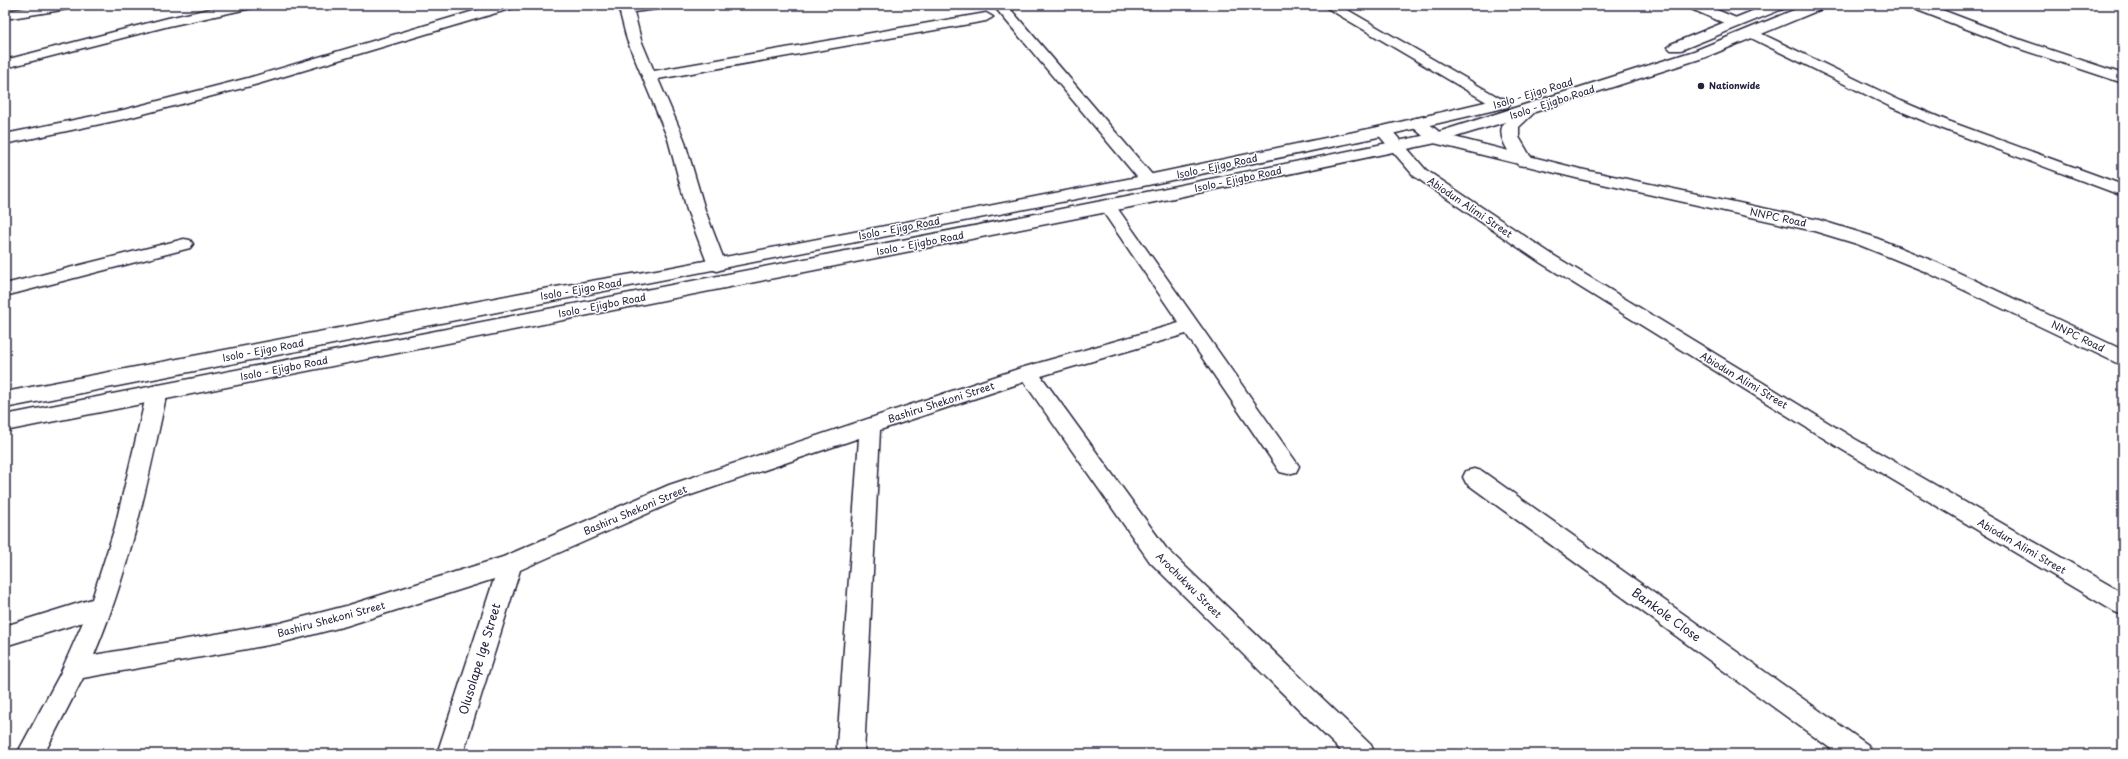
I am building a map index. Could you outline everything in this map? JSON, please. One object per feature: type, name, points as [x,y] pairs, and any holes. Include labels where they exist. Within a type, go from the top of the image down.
[{"type":"main road","name":"Isolo - Ejigo Road","points":[[5,400],[532,298],[717,265],[804,246],[1148,180],[1383,131],[1500,104],[1682,45],[1780,5]]},
{"type":"main road","name":"Isolo - Ejigbo Road","points":[[5,423],[1107,206],[1436,138],[1700,54],[1819,5]]},
{"type":"main road","points":[[1524,161],[1510,137],[1510,126],[1529,109]]},
{"type":"main road","name":"NNPC Road","points":[[1417,123],[1436,138],[1524,161],[1819,226],[1931,267],[2123,359]]},
{"type":"street","points":[[5,15],[68,5]]},
{"type":"street","points":[[5,64],[168,22],[247,5]]},
{"type":"street","points":[[5,139],[124,114],[253,81],[508,5]]},
{"type":"street","points":[[657,5],[625,7],[634,40],[651,76],[676,139],[696,210],[717,265]]},
{"type":"street","points":[[1000,5],[1148,180]]},
{"type":"street","points":[[1329,5],[1500,104]]},
{"type":"street","points":[[1694,5],[1736,23]]},
{"type":"street","points":[[1917,5],[2016,43],[2123,79]]},
{"type":"street","points":[[651,76],[986,17]]},
{"type":"street","points":[[1752,33],[1896,104],[2123,191]]},
{"type":"street","name":"Abiodun Alimi Street","points":[[1383,131],[1399,146],[1405,157],[1420,173],[1547,259],[1848,444],[2123,605]]},
{"type":"street","points":[[1107,206],[1288,466]]},
{"type":"street","points":[[5,290],[184,244]]},
{"type":"street","name":"Bashiru Shekoni Street","points":[[74,669],[280,634],[346,616],[510,564],[677,491],[1028,373],[1191,326]]},
{"type":"street","name":"Arochukwu Street","points":[[1028,373],[1158,555],[1362,754]]},
{"type":"street","points":[[30,754],[74,669],[101,606],[132,506],[157,392]]},
{"type":"street","points":[[851,754],[850,738],[870,426]]},
{"type":"street","name":"Bankole Close","points":[[1474,476],[1859,754]]},
{"type":"street","name":"Olusolape Ige Street","points":[[450,754],[510,564]]},
{"type":"street","points":[[5,636],[101,606]]},
{"type":"shaded area","points":[[1703,5],[1747,5],[1725,14]]},
{"type":"place","name":"Nationwide","points":[[1701,86]]}]
